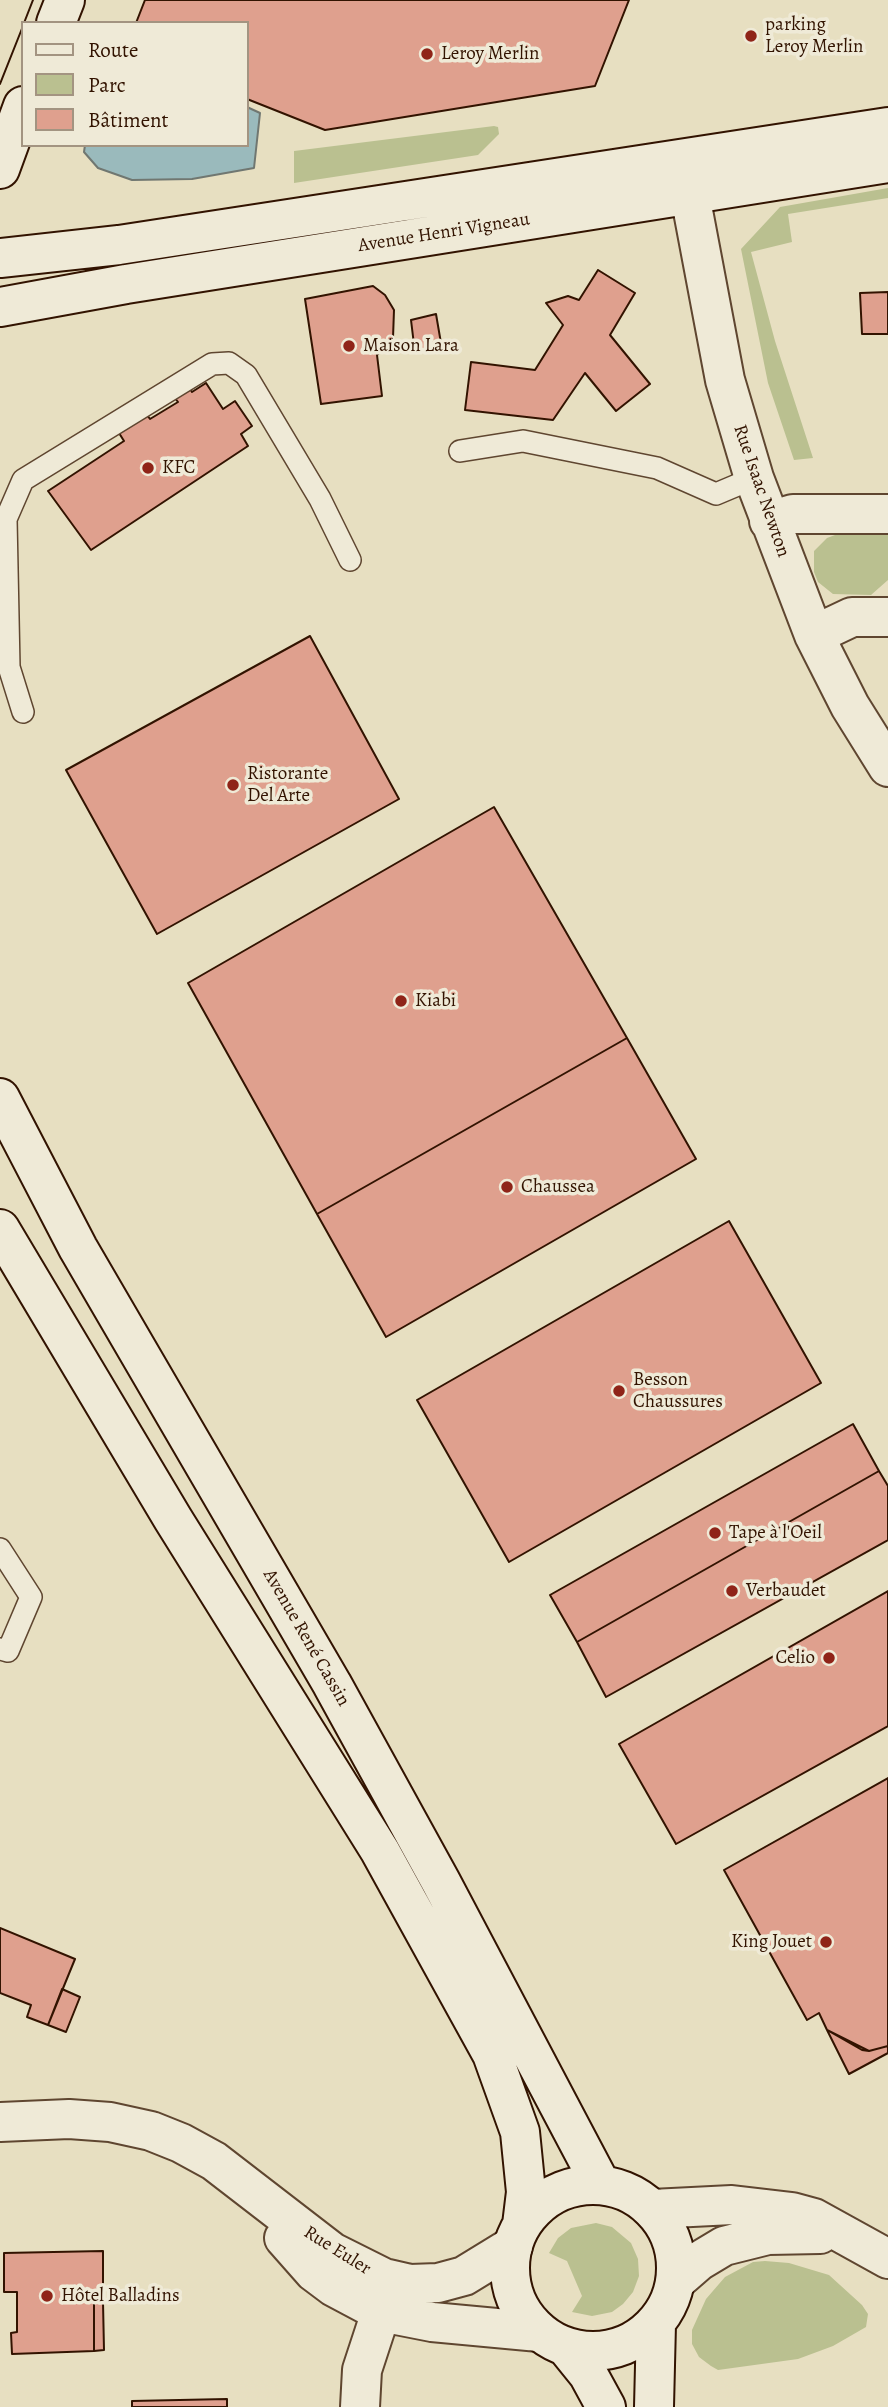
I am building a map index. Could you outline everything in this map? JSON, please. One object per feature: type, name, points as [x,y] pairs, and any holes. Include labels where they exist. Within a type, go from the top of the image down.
[{"type":"street","points":[[56,21],[65,0]]},
{"type":"street","points":[[0,169],[21,111]]},
{"type":"street","name":"Avenue Henri Vigneau","points":[[0,258],[119,245],[888,127]]},
{"type":"street","name":"Avenue Henri Vigneau","points":[[0,307],[126,284],[888,163]]},
{"type":"street","name":"Rue Isaac Newton","points":[[690,195],[725,380],[754,478],[814,635],[850,706],[888,768]]},
{"type":"street","points":[[769,521],[793,514],[888,514]]},
{"type":"street","points":[[814,635],[852,617],[888,617]]},
{"type":"street","name":"Avenue René Cassin","points":[[0,1098],[78,1248],[332,1684],[442,1882],[601,2185]]},
{"type":"street","points":[[0,1229],[173,1519],[380,1850],[492,2054],[520,2132],[526,2192],[509,2270],[513,2293],[524,2314],[588,2374],[606,2407]]},
{"type":"street","name":"Rue Euler","points":[[0,2122],[69,2119],[110,2122],[151,2131],[214,2161],[331,2252],[384,2278],[410,2284],[438,2283],[464,2276],[517,2236]]},
{"type":"street","points":[[517,2236],[536,2207],[556,2194],[578,2186],[601,2185],[637,2197],[652,2209],[667,2230],[676,2255],[676,2281],[669,2304],[656,2324],[638,2340],[615,2349],[591,2352],[553,2340]]},
{"type":"street","name":"Rue Euler","points":[[248,2188],[283,2237],[314,2272],[334,2287],[381,2312],[553,2340]]},
{"type":"street","points":[[652,2209],[732,2205],[792,2211],[814,2218],[875,2252]]},
{"type":"street","points":[[676,2281],[699,2260],[724,2246],[746,2239],[817,2233],[875,2252]]},
{"type":"street","points":[[360,2407],[362,2370],[381,2312]]},
{"type":"street","points":[[654,2407],[656,2324]]},
{"type":"lane","points":[[23,712],[9,667],[6,519],[23,480],[212,364],[229,363],[246,375],[320,499],[350,560]]},
{"type":"lane","points":[[460,451],[523,441],[657,468],[716,494],[754,478]]},
{"type":"lane","points":[[0,1549],[31,1597],[8,1651],[0,1649]]},
{"type":"green space","points":[[498,127],[499,134],[478,155],[294,183],[294,151]]},
{"type":"green space","points":[[888,188],[888,198],[788,214],[792,242],[751,252],[775,341],[813,458],[794,460],[768,383],[741,249],[780,207]]},
{"type":"green space","points":[[843,532],[888,532],[888,580],[871,595],[833,594],[818,582],[814,572],[814,551],[827,538]]},
{"type":"green space","points":[[596,2223],[612,2227],[631,2243],[638,2259],[639,2276],[633,2292],[623,2304],[612,2312],[592,2316],[572,2312],[582,2296],[567,2261],[549,2253],[558,2238],[571,2228]]},
{"type":"green space","points":[[753,2262],[789,2263],[829,2275],[862,2305],[868,2314],[866,2327],[833,2346],[798,2359],[718,2370],[711,2366],[699,2357],[692,2344],[692,2330],[706,2299],[725,2277]]},
{"type":"water","points":[[248,107],[260,113],[254,168],[192,179],[132,180],[98,168],[84,152],[85,147],[248,147]]},
{"type":"building","name":"Leroy Merlin","points":[[145,0],[629,0],[595,86],[325,130],[248,99],[248,21],[137,21]]},
{"type":"building","points":[[598,270],[635,293],[610,335],[650,384],[616,411],[585,373],[553,420],[465,410],[471,362],[535,370],[563,325],[546,303],[568,296],[579,300]]},
{"type":"building","name":"Maison Lara","points":[[373,286],[385,295],[394,310],[393,338],[377,355],[382,396],[321,404],[305,299]]},
{"type":"building","points":[[888,292],[888,334],[862,334],[860,293]]},
{"type":"building","points":[[436,314],[442,349],[415,353],[411,320]]},
{"type":"building","name":"KFC","points":[[206,383],[223,409],[235,401],[252,426],[241,434],[248,446],[91,550],[48,491],[124,441],[119,433],[147,415],[150,419],[178,402],[174,397],[189,387],[192,392]]},
{"type":"building","name":"Ristorante Del Arte","points":[[310,636],[399,799],[157,934],[66,770]]},
{"type":"building","name":"Kiabi","points":[[494,807],[627,1038],[317,1214],[188,983]]},
{"type":"building","name":"Chaussea","points":[[627,1038],[696,1159],[386,1337],[317,1214]]},
{"type":"building","name":"Besson Chaussures","points":[[729,1221],[821,1383],[509,1562],[417,1400]]},
{"type":"building","name":"Tape à l'Oeil","points":[[853,1424],[879,1471],[577,1642],[550,1595]]},
{"type":"building","name":"Verbaudet","points":[[879,1471],[888,1486],[888,1540],[606,1697],[577,1642]]},
{"type":"building","name":"Celio","points":[[888,1591],[888,1726],[676,1844],[619,1744]]},
{"type":"building","name":"King Jouet","points":[[888,1778],[888,2046],[869,2051],[827,2030],[819,2013],[807,2020],[724,1870]]},
{"type":"building","points":[[0,1928],[75,1959],[48,2025],[27,2017],[31,2005],[0,1993]]},
{"type":"building","points":[[62,1989],[80,1997],[66,2032],[48,2025]]},
{"type":"building","points":[[827,2030],[862,2050],[888,2046],[888,2053],[849,2074]]},
{"type":"building","name":"Hôtel Balladins","points":[[103,2251],[103,2302],[94,2302],[94,2351],[12,2354],[11,2333],[17,2332],[17,2292],[4,2292],[4,2253]]},
{"type":"building","points":[[94,2302],[103,2302],[104,2350],[94,2351]]},
{"type":"building","points":[[227,2399],[227,2407],[132,2407],[132,2401]]},
{"type":"tram line","points":[[25,21],[33,0]]},
{"type":"tram line","points":[[0,84],[21,31]]},
{"type":"place","name":"parking Leroy Merlin","points":[[751,36]]},
{"type":"place","name":"Leroy Merlin","points":[[427,54]]},
{"type":"place","name":"Maison Lara","points":[[349,346]]},
{"type":"place","name":"KFC","points":[[148,468]]},
{"type":"place","name":"Ristorante Del Arte","points":[[233,785]]},
{"type":"place","name":"Kiabi","points":[[401,1001]]},
{"type":"place","name":"Chaussea","points":[[507,1187]]},
{"type":"place","name":"Besson Chaussures","points":[[619,1391]]},
{"type":"place","name":"Tape à l'Oeil","points":[[715,1533]]},
{"type":"place","name":"Verbaudet","points":[[732,1591]]},
{"type":"place","name":"Celio","points":[[829,1658]]},
{"type":"place","name":"King Jouet","points":[[826,1942]]},
{"type":"place","name":"Hôtel Balladins","points":[[47,2296]]}]
